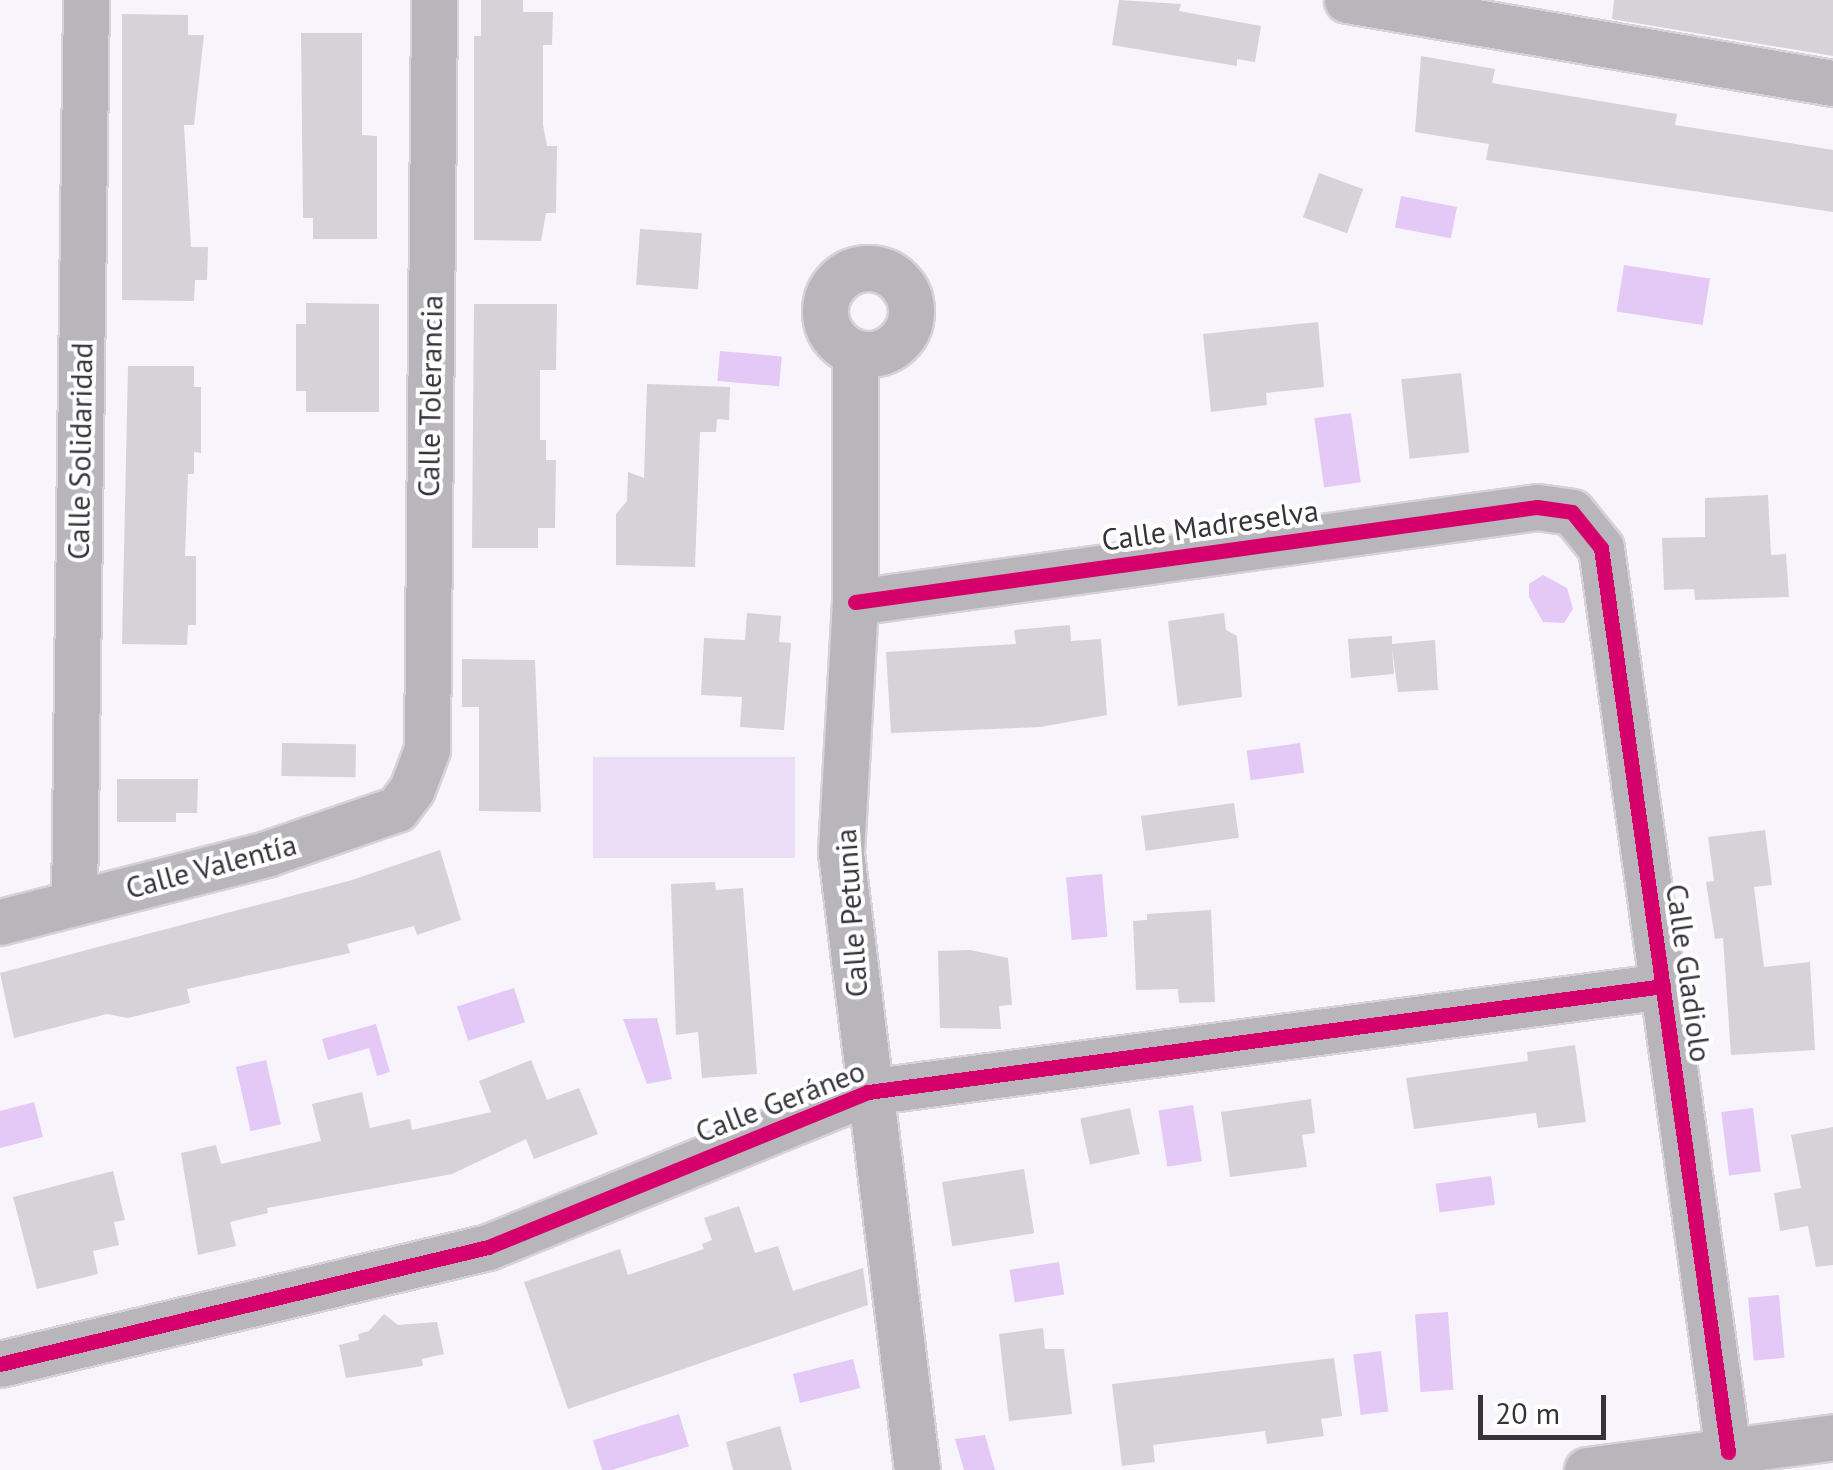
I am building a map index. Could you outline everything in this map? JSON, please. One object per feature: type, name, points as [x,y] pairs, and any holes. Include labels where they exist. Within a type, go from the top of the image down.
[{"type":"street","name":"Calle Solidaridad","points":[[74,903],[86,0]]},
{"type":"street","name":"Calle Tolerancia","points":[[412,790],[426,750],[434,0]]},
{"type":"street","points":[[1346,0],[1442,9],[1833,83]]},
{"type":"street","name":"Calle Petunia","points":[[856,353],[856,602],[841,853],[917,1470]]},
{"type":"street","name":"Calle Madreselva","points":[[856,602],[1536,507],[1572,512]]},
{"type":"street","name":"Calle Gladiolo","points":[[1572,512],[1602,548],[1728,1452]]},
{"type":"street","name":"Calle Valentía","points":[[0,922],[266,854],[398,809],[412,790]]},
{"type":"street","name":"Calle Geráneo","points":[[0,1364],[488,1247],[868,1092],[1663,986]]},
{"type":"street","points":[[1587,1470],[1833,1437]]},
{"type":"shaded area","points":[[1401,196],[1457,207],[1451,238],[1395,227]]},
{"type":"shaded area","points":[[1624,265],[1710,279],[1703,325],[1617,311]]},
{"type":"shaded area","points":[[720,351],[782,356],[779,386],[717,381]]},
{"type":"shaded area","points":[[1351,413],[1361,482],[1324,487],[1314,418]]},
{"type":"shaded area","points":[[1543,575],[1567,588],[1573,609],[1564,623],[1543,622],[1529,597],[1529,584]]},
{"type":"shaded area","points":[[1300,743],[1304,773],[1251,780],[1247,751]]},
{"type":"shaded area","points":[[593,757],[795,757],[795,858],[593,858]]},
{"type":"shaded area","points":[[1102,874],[1107,937],[1072,940],[1066,877]]},
{"type":"shaded area","points":[[514,988],[525,1022],[468,1041],[457,1007]]},
{"type":"shaded area","points":[[657,1018],[672,1079],[647,1084],[623,1019]]},
{"type":"shaded area","points":[[376,1024],[390,1072],[377,1076],[369,1048],[328,1060],[322,1039]]},
{"type":"shaded area","points":[[266,1060],[281,1124],[251,1131],[236,1067]]},
{"type":"shaded area","points":[[34,1102],[43,1137],[0,1148],[0,1111]]},
{"type":"shaded area","points":[[1193,1105],[1202,1161],[1167,1167],[1158,1110]]},
{"type":"shaded area","points":[[1753,1108],[1761,1172],[1729,1175],[1721,1112]]},
{"type":"shaded area","points":[[1491,1176],[1495,1205],[1440,1213],[1436,1184]]},
{"type":"shaded area","points":[[1059,1262],[1064,1295],[1015,1302],[1010,1270]]},
{"type":"shaded area","points":[[1779,1295],[1784,1358],[1754,1360],[1748,1298]]},
{"type":"shaded area","points":[[1448,1312],[1453,1390],[1421,1392],[1415,1314]]},
{"type":"shaded area","points":[[1381,1351],[1388,1412],[1361,1415],[1353,1354]]},
{"type":"shaded area","points":[[853,1359],[860,1388],[800,1403],[793,1374]]},
{"type":"shaded area","points":[[679,1414],[689,1447],[602,1470],[593,1440]]},
{"type":"shaded area","points":[[985,1435],[995,1470],[964,1470],[955,1439]]},
{"type":"building","points":[[481,0],[523,0],[523,12],[553,12],[552,45],[543,45],[543,125],[547,146],[557,146],[556,213],[546,213],[541,241],[474,240],[474,36],[481,36]]},
{"type":"building","points":[[1119,0],[1181,4],[1179,11],[1261,26],[1255,62],[1237,59],[1237,66],[1112,45]]},
{"type":"building","points":[[1614,0],[1833,0],[1833,56],[1612,19]]},
{"type":"building","points":[[122,14],[188,15],[188,35],[204,35],[194,125],[184,125],[191,247],[208,247],[207,280],[195,280],[194,301],[122,300]]},
{"type":"building","points":[[301,33],[362,33],[362,135],[377,136],[377,239],[313,239],[313,218],[303,218]]},
{"type":"building","points":[[1421,56],[1495,69],[1492,83],[1677,114],[1675,125],[1833,150],[1833,212],[1486,160],[1489,144],[1415,132]]},
{"type":"building","points":[[1319,173],[1363,189],[1347,233],[1303,217]]},
{"type":"building","points":[[640,229],[702,233],[698,289],[636,285]]},
{"type":"building","points":[[306,303],[379,304],[379,412],[306,412],[306,391],[296,391],[296,324],[306,324]]},
{"type":"building","points":[[474,304],[557,304],[556,370],[540,370],[540,440],[546,440],[546,460],[556,460],[555,528],[538,528],[538,548],[472,548]]},
{"type":"building","points":[[1318,322],[1324,387],[1266,393],[1267,405],[1211,412],[1203,334]]},
{"type":"building","points":[[128,366],[194,366],[194,387],[201,387],[201,453],[194,452],[194,474],[188,474],[185,556],[196,556],[196,625],[188,625],[187,645],[122,644]]},
{"type":"building","points":[[1461,373],[1469,453],[1410,459],[1401,379]]},
{"type":"building","points":[[647,384],[730,387],[729,420],[717,419],[716,432],[700,432],[695,567],[616,565],[616,514],[627,501],[628,472],[644,478]]},
{"type":"building","points":[[1768,495],[1771,555],[1786,554],[1789,597],[1695,600],[1694,589],[1664,590],[1662,538],[1705,537],[1705,498]]},
{"type":"building","points":[[747,613],[781,616],[779,642],[791,643],[784,730],[740,727],[742,697],[701,695],[704,638],[745,640]]},
{"type":"building","points":[[1224,613],[1226,630],[1237,636],[1242,697],[1178,706],[1168,621]]},
{"type":"building","points":[[1070,625],[1071,641],[1101,639],[1107,715],[1040,727],[891,733],[886,652],[1016,644],[1014,630]]},
{"type":"building","points":[[1392,636],[1392,644],[1435,640],[1438,690],[1398,692],[1392,648],[1394,674],[1351,678],[1348,639]]},
{"type":"building","points":[[462,659],[535,660],[541,812],[479,811],[479,707],[462,707]]},
{"type":"building","points":[[282,743],[356,744],[355,777],[281,776]]},
{"type":"building","points":[[117,779],[198,779],[197,813],[176,813],[176,822],[117,822]]},
{"type":"building","points":[[1234,803],[1239,838],[1146,851],[1141,816]]},
{"type":"building","points":[[1765,830],[1772,885],[1754,887],[1764,967],[1810,962],[1815,1050],[1731,1055],[1723,938],[1715,939],[1706,882],[1714,881],[1708,837]]},
{"type":"building","points":[[440,850],[461,920],[417,935],[414,926],[347,944],[350,953],[187,989],[190,1003],[128,1018],[107,1014],[14,1038],[0,973],[352,880]]},
{"type":"building","points":[[715,882],[716,890],[743,888],[757,1074],[702,1078],[698,1032],[676,1035],[671,884]]},
{"type":"building","points":[[1211,910],[1215,1002],[1179,1003],[1178,989],[1136,990],[1133,921],[1147,920],[1147,914]]},
{"type":"building","points":[[970,950],[1008,958],[1012,1005],[999,1006],[1001,1029],[940,1028],[938,951]]},
{"type":"building","points":[[1575,1045],[1586,1122],[1538,1128],[1536,1113],[1414,1129],[1406,1078],[1528,1061],[1527,1052]]},
{"type":"building","points":[[531,1060],[547,1100],[579,1088],[598,1134],[534,1159],[526,1139],[452,1174],[267,1208],[268,1213],[230,1222],[236,1246],[198,1255],[181,1153],[216,1145],[221,1164],[321,1141],[312,1104],[362,1092],[370,1128],[410,1119],[412,1130],[491,1112],[479,1081]]},
{"type":"building","points":[[1311,1099],[1315,1133],[1302,1135],[1307,1167],[1230,1177],[1221,1112]]},
{"type":"building","points":[[1130,1108],[1140,1154],[1090,1165],[1080,1119]]},
{"type":"building","points":[[1833,1127],[1833,1265],[1816,1267],[1808,1226],[1780,1231],[1774,1193],[1801,1188],[1791,1135]]},
{"type":"building","points":[[1024,1169],[1034,1233],[952,1246],[942,1182]]},
{"type":"building","points":[[113,1171],[125,1220],[114,1222],[119,1245],[93,1251],[98,1274],[37,1289],[13,1197]]},
{"type":"building","points":[[739,1206],[755,1253],[778,1246],[793,1291],[863,1268],[868,1305],[568,1409],[524,1282],[620,1249],[628,1275],[704,1249],[702,1244],[712,1240],[704,1218]]},
{"type":"building","points":[[384,1314],[398,1325],[437,1322],[444,1354],[422,1359],[423,1366],[346,1378],[339,1345],[359,1340],[358,1334],[369,1331]]},
{"type":"building","points":[[1043,1328],[1045,1349],[1064,1349],[1072,1414],[1009,1421],[999,1334]]},
{"type":"building","points":[[1334,1358],[1342,1416],[1321,1419],[1324,1436],[1267,1444],[1265,1431],[1153,1445],[1155,1462],[1122,1466],[1112,1384]]},
{"type":"building","points":[[780,1426],[792,1470],[733,1470],[726,1442]]},
{"type":"cycle path","points":[[855,602],[1537,507],[1572,512],[1601,548],[1728,1452]]},
{"type":"cycle path","points":[[0,1364],[488,1247],[868,1092],[1663,986]]}]
